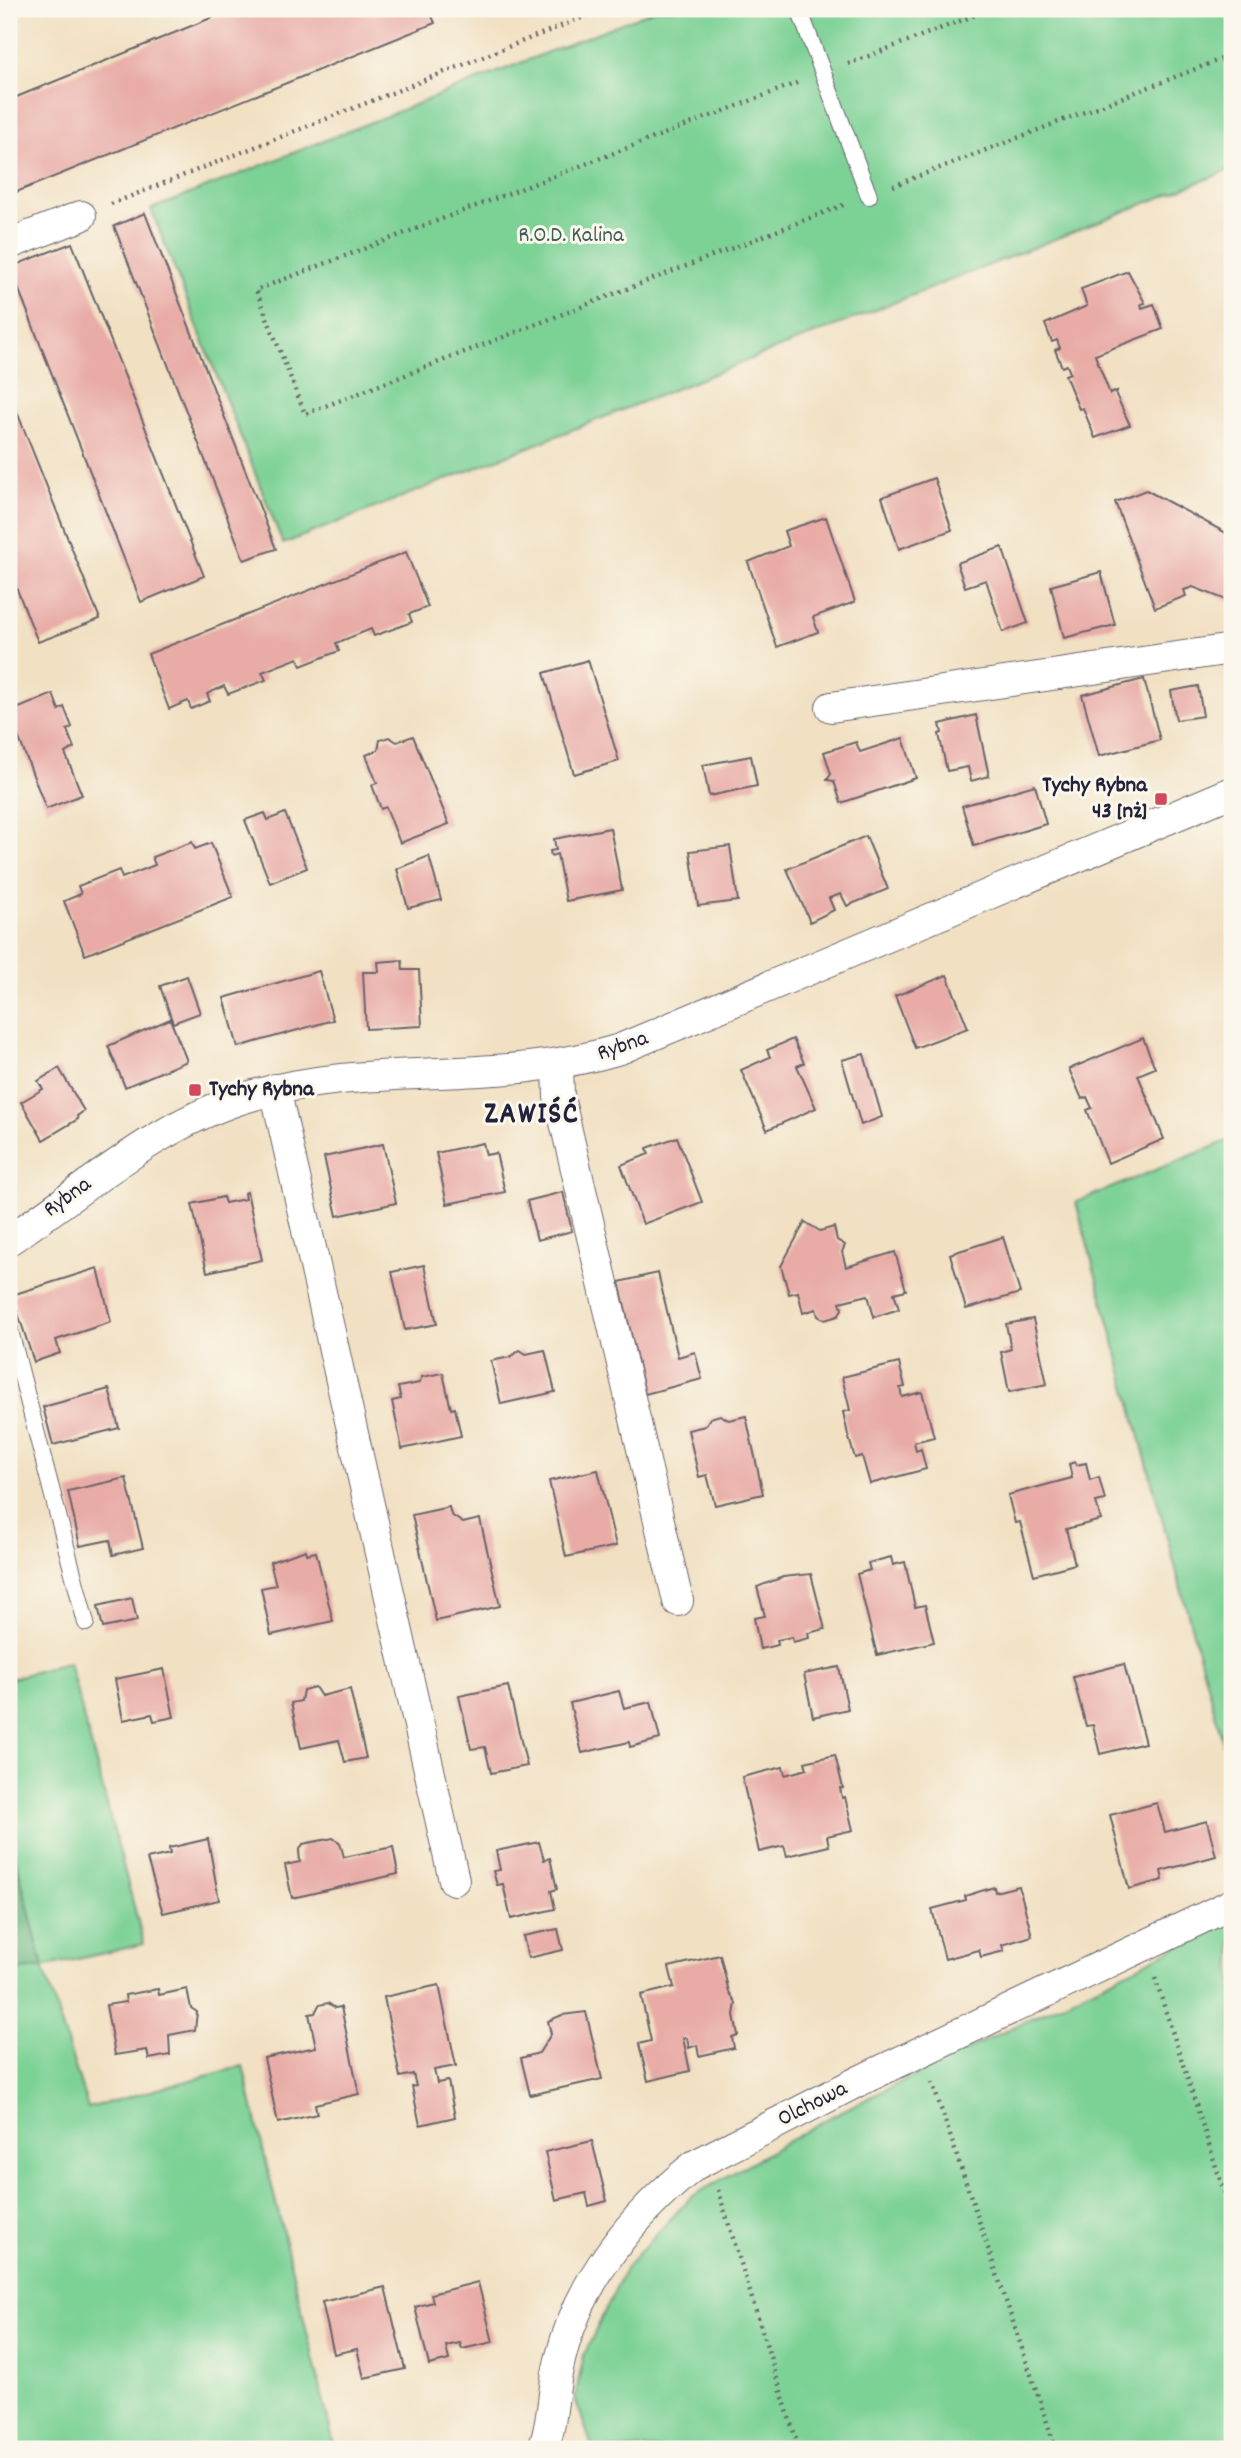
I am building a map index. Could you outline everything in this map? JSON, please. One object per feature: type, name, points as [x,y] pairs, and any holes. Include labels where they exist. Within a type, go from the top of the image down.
[{"type":"street","points":[[9,244],[81,216]]},
{"type":"street","points":[[831,707],[1232,649]]},
{"type":"street","name":"Rybna","points":[[9,1240],[162,1135],[211,1110],[275,1089],[346,1080],[558,1066],[620,1049],[681,1026],[1232,792]]},
{"type":"street","points":[[558,1066],[559,1097],[678,1601]]},
{"type":"street","points":[[275,1089],[454,1880]]},
{"type":"street","name":"Olchowa","points":[[543,2449],[559,2360],[574,2316],[618,2242],[649,2204],[695,2165],[859,2081],[1232,1904]]},
{"type":"lane","points":[[799,9],[869,196]]},
{"type":"lane","points":[[9,1327],[86,1623]]},
{"type":"path","points":[[81,216],[604,9]]},
{"type":"path","points":[[991,9],[256,290],[304,414],[1232,55]]},
{"type":"path","points":[[1144,1944],[1232,2216]]},
{"type":"path","points":[[932,2079],[1056,2449]]},
{"type":"path","points":[[718,2190],[799,2449]]},
{"type":"green space","name":"R.O.D. Kalina","points":[[657,9],[1232,9],[1232,169],[283,544],[151,209]]},
{"type":"green space","points":[[1232,1139],[1232,1776],[1076,1202]]},
{"type":"green space","points":[[69,1662],[144,1944],[43,1967],[9,1831],[9,1679]]},
{"type":"green space","points":[[9,1831],[43,1967],[9,1972]]},
{"type":"green space","points":[[1232,1920],[1232,2449],[593,2449],[575,2398],[584,2355],[626,2267],[691,2197],[834,2115]]},
{"type":"green space","points":[[43,1967],[88,2108],[243,2066],[335,2449],[9,2449],[9,1972]]},
{"type":"building","points":[[233,9],[429,9],[435,23],[9,195],[9,158],[14,156],[12,149],[9,150],[9,100]]},
{"type":"building","points":[[145,213],[276,549],[244,560],[114,226]]},
{"type":"building","points":[[72,243],[204,576],[141,602],[10,267]]},
{"type":"building","points":[[1128,271],[1145,303],[1141,304],[1142,308],[1154,304],[1163,329],[1095,355],[1110,394],[1117,391],[1116,395],[1130,425],[1095,438],[1065,375],[1070,373],[1067,365],[1062,367],[1055,350],[1060,348],[1057,340],[1052,342],[1045,324],[1087,306],[1081,289]]},
{"type":"building","points":[[9,392],[100,619],[38,642],[9,569]]},
{"type":"building","points":[[934,478],[952,530],[899,549],[882,497]]},
{"type":"building","points":[[1146,490],[1232,536],[1232,590],[1229,601],[1193,587],[1184,590],[1186,596],[1155,608],[1115,502]]},
{"type":"building","points":[[826,517],[855,602],[813,617],[818,632],[777,647],[748,562],[789,546],[784,531]]},
{"type":"building","points":[[1002,547],[1028,623],[1003,632],[986,580],[965,587],[957,563]]},
{"type":"building","points":[[406,552],[428,607],[409,614],[412,622],[374,636],[371,629],[336,643],[339,651],[301,666],[298,658],[262,672],[266,680],[228,694],[224,686],[207,694],[210,701],[191,709],[188,701],[169,709],[148,654]]},
{"type":"building","points":[[1101,572],[1115,625],[1064,638],[1051,586]]},
{"type":"building","points":[[588,660],[619,761],[574,774],[544,673]]},
{"type":"building","points":[[1144,679],[1160,740],[1099,756],[1082,695]]},
{"type":"building","points":[[1198,686],[1203,716],[1176,720],[1171,691]]},
{"type":"building","points":[[53,694],[59,710],[64,707],[72,727],[67,730],[74,748],[65,753],[82,795],[46,809],[9,712]]},
{"type":"building","points":[[976,715],[989,776],[971,781],[968,767],[947,771],[939,734],[942,733],[940,724]]},
{"type":"building","points":[[413,736],[449,824],[400,843],[386,807],[381,809],[372,785],[377,783],[366,755],[378,750],[380,740],[389,737],[397,742]]},
{"type":"building","points":[[903,738],[916,778],[841,803],[834,781],[827,780],[831,774],[824,752],[856,742],[860,752]]},
{"type":"building","points":[[751,756],[757,786],[709,796],[703,765]]},
{"type":"building","points":[[1035,785],[1046,824],[974,846],[962,806]]},
{"type":"building","points":[[265,813],[268,820],[285,813],[307,868],[270,883],[245,820]]},
{"type":"building","points":[[610,828],[622,890],[566,901],[557,854],[551,856],[550,851],[556,850],[554,839]]},
{"type":"building","points":[[866,836],[888,889],[847,906],[841,894],[829,898],[834,910],[810,922],[787,869]]},
{"type":"building","points":[[192,842],[195,849],[211,843],[233,897],[85,955],[64,901],[81,894],[78,886],[119,870],[122,878],[155,865],[152,857]]},
{"type":"building","points":[[730,846],[738,901],[698,906],[690,851]]},
{"type":"building","points":[[429,856],[441,900],[408,908],[397,869]]},
{"type":"building","points":[[402,960],[403,970],[419,970],[422,1026],[366,1029],[363,972],[379,972],[378,962]]},
{"type":"building","points":[[319,971],[333,1020],[238,1047],[224,998]]},
{"type":"building","points":[[947,975],[968,1028],[915,1048],[895,996]]},
{"type":"building","points":[[187,976],[200,1013],[173,1023],[160,986]]},
{"type":"building","points":[[170,1019],[187,1061],[125,1087],[108,1046]]},
{"type":"building","points":[[1143,1038],[1155,1068],[1138,1075],[1164,1139],[1108,1163],[1087,1110],[1092,1108],[1087,1097],[1082,1099],[1069,1069]]},
{"type":"building","points":[[793,1039],[804,1063],[797,1066],[816,1108],[767,1130],[741,1070],[770,1057],[767,1050]]},
{"type":"building","points":[[864,1054],[882,1117],[861,1125],[842,1060]]},
{"type":"building","points":[[59,1068],[84,1111],[77,1116],[78,1119],[43,1140],[21,1102],[43,1089],[38,1081]]},
{"type":"building","points":[[677,1137],[702,1202],[643,1224],[621,1165],[649,1154],[647,1148]]},
{"type":"building","points":[[483,1143],[486,1155],[496,1153],[505,1192],[447,1204],[436,1153]]},
{"type":"building","points":[[383,1144],[396,1203],[337,1216],[324,1157]]},
{"type":"building","points":[[247,1192],[262,1260],[207,1272],[192,1204],[223,1197],[225,1203],[245,1199],[244,1193]]},
{"type":"building","points":[[563,1192],[572,1231],[537,1240],[527,1201]]},
{"type":"building","points":[[805,1222],[820,1231],[834,1227],[837,1240],[845,1245],[842,1252],[846,1267],[895,1252],[906,1290],[894,1293],[899,1309],[874,1317],[868,1295],[840,1302],[842,1309],[838,1316],[825,1320],[818,1316],[816,1309],[803,1313],[798,1292],[789,1294],[781,1266]]},
{"type":"building","points":[[1003,1237],[1020,1293],[966,1309],[950,1254]]},
{"type":"building","points":[[424,1265],[437,1324],[405,1330],[392,1272]]},
{"type":"building","points":[[98,1268],[111,1322],[56,1340],[60,1353],[34,1362],[12,1295]]},
{"type":"building","points":[[658,1273],[678,1357],[695,1352],[702,1379],[645,1394],[619,1282]]},
{"type":"building","points":[[1033,1319],[1047,1384],[1009,1392],[1001,1352],[1011,1349],[1006,1324]]},
{"type":"building","points":[[520,1350],[526,1354],[545,1350],[555,1392],[501,1404],[491,1361],[510,1357]]},
{"type":"building","points":[[899,1363],[905,1387],[900,1388],[902,1397],[922,1392],[934,1437],[914,1442],[916,1451],[921,1449],[926,1469],[870,1484],[862,1456],[855,1458],[848,1435],[843,1412],[850,1410],[842,1377]]},
{"type":"building","points":[[443,1373],[451,1409],[455,1408],[461,1436],[402,1449],[392,1401],[401,1399],[398,1387],[419,1383],[422,1377]]},
{"type":"building","points":[[109,1389],[119,1428],[53,1445],[43,1407]]},
{"type":"building","points":[[720,1415],[729,1420],[746,1416],[763,1494],[715,1505],[707,1475],[699,1477],[688,1430],[705,1426],[710,1418]]},
{"type":"building","points":[[1075,1462],[1076,1465],[1086,1463],[1090,1480],[1099,1477],[1105,1500],[1096,1502],[1101,1520],[1066,1529],[1075,1564],[1034,1575],[1020,1522],[1015,1523],[1008,1495],[1072,1478],[1069,1464]]},
{"type":"building","points":[[598,1470],[616,1546],[566,1557],[549,1481]]},
{"type":"building","points":[[126,1478],[143,1548],[113,1555],[110,1540],[80,1546],[68,1491]]},
{"type":"building","points":[[449,1507],[451,1515],[463,1523],[480,1519],[500,1606],[436,1621],[412,1515]]},
{"type":"building","points":[[306,1550],[307,1554],[316,1552],[333,1621],[271,1635],[261,1588],[276,1585],[270,1562]]},
{"type":"building","points":[[891,1557],[893,1565],[905,1562],[915,1607],[925,1605],[934,1642],[877,1655],[857,1574],[870,1570],[868,1563]]},
{"type":"building","points":[[811,1574],[825,1629],[808,1633],[809,1638],[793,1642],[792,1637],[777,1640],[778,1645],[760,1649],[754,1618],[765,1616],[757,1587],[783,1577]]},
{"type":"building","points":[[132,1598],[137,1621],[103,1628],[98,1606]]},
{"type":"building","points":[[1124,1664],[1145,1743],[1100,1754],[1093,1725],[1086,1726],[1073,1677]]},
{"type":"building","points":[[839,1667],[848,1709],[813,1717],[804,1674]]},
{"type":"building","points":[[164,1669],[174,1717],[154,1721],[152,1714],[123,1720],[115,1679]]},
{"type":"building","points":[[508,1686],[527,1766],[491,1773],[485,1747],[471,1749],[459,1696]]},
{"type":"building","points":[[315,1687],[321,1696],[350,1689],[366,1758],[345,1762],[339,1740],[301,1748],[291,1703],[301,1701],[303,1690]]},
{"type":"building","points":[[619,1691],[624,1708],[651,1702],[660,1739],[630,1747],[629,1742],[582,1753],[570,1703]]},
{"type":"building","points":[[835,1755],[843,1788],[840,1788],[842,1798],[845,1797],[853,1830],[827,1836],[829,1846],[787,1856],[784,1846],[759,1852],[742,1777],[783,1767],[785,1775],[807,1769],[805,1762]]},
{"type":"building","points":[[1157,1803],[1165,1832],[1207,1821],[1216,1856],[1161,1871],[1163,1880],[1129,1889],[1110,1815]]},
{"type":"building","points":[[333,1838],[340,1843],[344,1857],[393,1847],[398,1874],[292,1898],[285,1865],[300,1862],[299,1851],[303,1844]]},
{"type":"building","points":[[208,1839],[219,1900],[163,1913],[147,1859],[170,1854],[169,1848]]},
{"type":"building","points":[[539,1842],[544,1860],[550,1858],[557,1889],[551,1891],[555,1909],[511,1919],[503,1884],[497,1885],[493,1871],[500,1870],[496,1851]]},
{"type":"building","points":[[1019,1886],[1032,1936],[1002,1945],[1004,1951],[981,1957],[979,1950],[945,1959],[932,1909],[966,1900],[965,1896],[994,1887],[995,1892]]},
{"type":"building","points":[[558,1929],[563,1950],[528,1958],[523,1936]]},
{"type":"building","points":[[720,1955],[729,1992],[736,2003],[734,2015],[738,2035],[732,2037],[734,2048],[699,2056],[697,2045],[689,2048],[687,2038],[683,2038],[690,2071],[648,2081],[639,2044],[651,2041],[641,1995],[674,1987],[669,1967]]},
{"type":"building","points":[[439,1985],[456,2066],[434,2070],[437,2083],[448,2081],[455,2117],[420,2125],[412,2087],[416,2086],[413,2074],[400,2077],[384,1997]]},
{"type":"building","points":[[158,1989],[159,1995],[187,1989],[191,2008],[197,2012],[195,2030],[169,2035],[170,2055],[149,2059],[147,2050],[115,2055],[106,2005],[126,2002],[125,1995]]},
{"type":"building","points":[[328,2003],[335,2008],[341,2007],[359,2094],[315,2104],[317,2114],[278,2123],[264,2058],[316,2047],[309,2014],[315,2013],[319,2005]]},
{"type":"building","points":[[586,2012],[602,2079],[530,2095],[521,2058],[539,2053],[551,2034],[548,2021],[562,2015]]},
{"type":"building","points":[[592,2141],[607,2201],[589,2206],[586,2193],[556,2200],[545,2152]]},
{"type":"building","points":[[478,2282],[493,2342],[462,2349],[460,2343],[446,2346],[449,2360],[429,2365],[415,2307],[433,2302],[431,2294]]},
{"type":"building","points":[[385,2287],[405,2369],[364,2378],[357,2349],[334,2354],[322,2302]]},
{"type":"place","name":"Tychy Rybna 43 [nż]","points":[[1161,799]]},
{"type":"place","name":"Tychy Rybna","points":[[195,1090]]},
{"type":"district","name":"ZAWIŚĆ","points":[[532,1116]]}]
